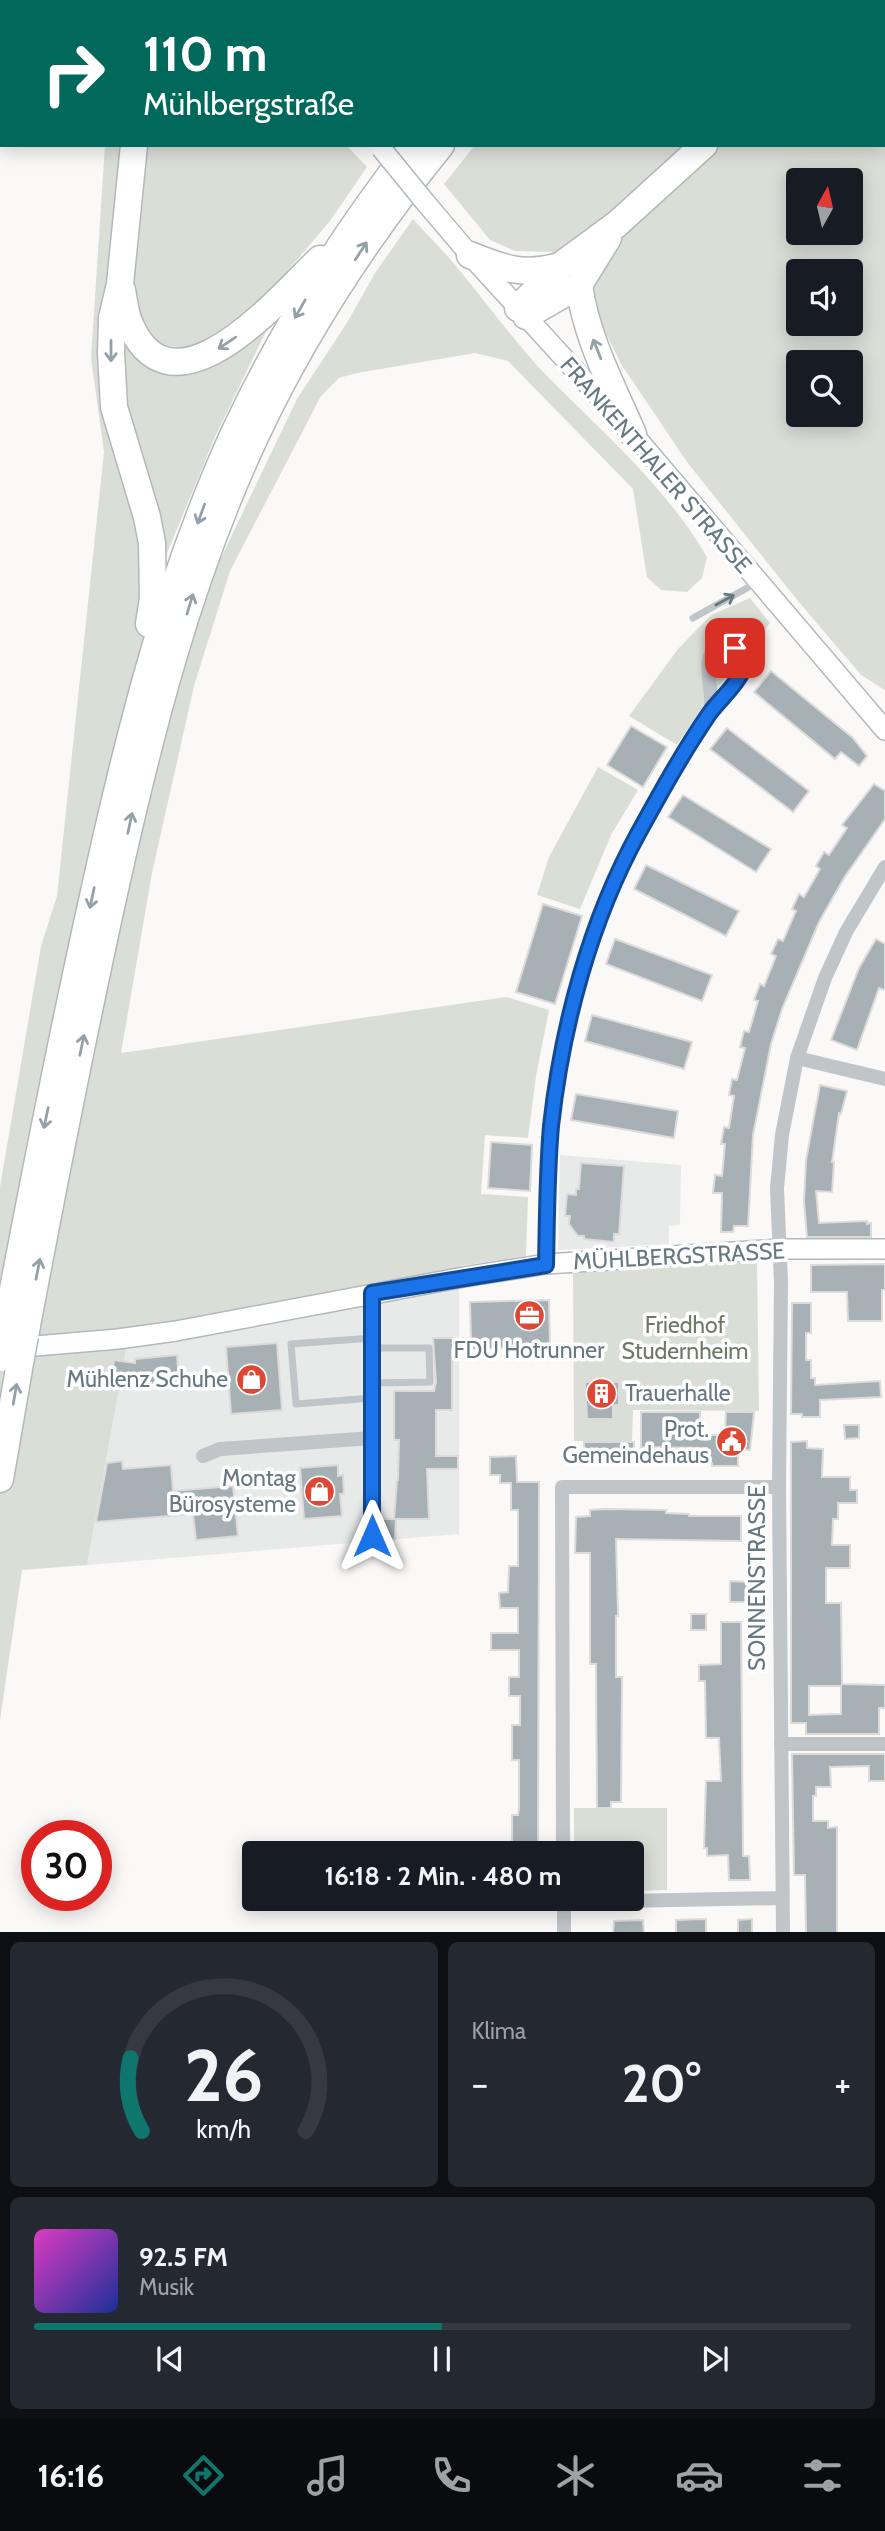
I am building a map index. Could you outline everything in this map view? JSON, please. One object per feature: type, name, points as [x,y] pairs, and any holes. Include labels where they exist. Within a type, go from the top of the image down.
[{"type":"highway","points":[[134,147],[120,284],[112,318],[111,341],[114,407],[147,517],[154,570],[142,689]]},
{"type":"highway","points":[[0,1479],[8,1349],[79,957],[142,689],[174,585],[208,492],[237,427],[286,334],[349,231],[412,147]]},
{"type":"highway","points":[[8,1349],[131,818],[193,594],[227,501],[279,388],[332,295],[369,239],[438,147]]},
{"type":"highway","points":[[522,312],[569,276],[617,224],[702,147]]},
{"type":"highway","points":[[120,284],[128,321],[141,344],[165,360],[182,362],[200,359],[229,343],[254,322],[349,231]]},
{"type":"highway","points":[[470,256],[520,272],[569,276]]},
{"type":"highway","points":[[569,276],[633,434]]},
{"type":"street","name":"FRANKENTHALER STRASSE","points":[[379,147],[470,256],[633,434],[885,730]]},
{"type":"street","points":[[546,1265],[551,1126],[560,1065],[575,998],[600,919],[632,844],[672,772],[711,711]]},
{"type":"street","name":"SONNENSTRASSE","points":[[783,1932],[780,1249],[777,1188],[782,1135],[797,1058],[825,978],[846,932],[885,867]]},
{"type":"street","points":[[797,1058],[885,1079]]},
{"type":"street","name":"MÜHLBERGSTRASSE","points":[[8,1349],[118,1339],[546,1265],[780,1249],[885,1249]]},
{"type":"street","points":[[372,1293],[372,1536]]},
{"type":"street","points":[[203,1456],[220,1449],[372,1438]]},
{"type":"street","points":[[564,1841],[562,1487],[779,1487]]},
{"type":"street","points":[[781,1744],[885,1744]]},
{"type":"street","points":[[644,1900],[782,1898]]},
{"type":"street","points":[[564,1911],[564,1932]]},
{"type":"lane","points":[[692,618],[758,582]]},
{"type":"lane","points":[[372,1343],[429,1348],[430,1382],[296,1404],[291,1344],[372,1343]]},
{"type":"shaded area","points":[[560,1155],[681,1165],[680,1225],[669,1226],[669,1244],[558,1250]]},
{"type":"shaded area","points":[[459,1288],[459,1534],[87,1565],[127,1345]]},
{"type":"green space","points":[[105,147],[125,147],[102,374],[184,653],[219,562],[297,399],[348,321],[375,273],[413,219],[451,260],[536,364],[654,484],[707,557],[702,578],[687,592],[661,590],[647,577],[633,489],[508,361],[475,353],[357,373],[339,378],[321,396],[230,571],[194,686],[152,873],[121,1053],[506,997],[549,1010],[536,1076],[528,1138],[485,1135],[481,1194],[528,1197],[526,1256],[460,1266],[459,1288],[127,1345],[87,1565],[22,1570],[0,1720],[0,1187],[41,946],[57,896],[104,452],[91,358]]},
{"type":"green space","points":[[147,147],[348,147],[367,167],[330,221],[284,275],[243,317],[208,344],[172,351],[156,342],[137,320],[132,293]]},
{"type":"green space","points":[[473,147],[885,147],[885,690],[861,675],[687,462],[621,364],[602,325],[590,288],[552,252],[515,251],[490,240],[444,184]]},
{"type":"green space","points":[[270,323],[215,437],[165,558],[158,507],[135,442],[124,398],[124,331],[154,365]]},
{"type":"green space","points":[[750,598],[770,623],[703,706],[677,745],[629,716],[678,649],[711,615]]},
{"type":"green space","points":[[598,767],[638,790],[611,835],[580,909],[537,895],[549,857]]},
{"type":"green space","name":"Friedhof Studernheim","points":[[757,1262],[759,1411],[633,1410],[632,1441],[574,1441],[573,1273]]},
{"type":"green space","points":[[574,1808],[667,1808],[667,1890],[644,1891],[644,1841],[574,1841]]},
{"type":"building","points":[[771,671],[853,738],[867,756],[859,766],[841,752],[835,759],[754,692]]},
{"type":"building","points":[[631,726],[667,747],[643,787],[607,765]]},
{"type":"building","points":[[727,728],[809,791],[793,812],[710,749]]},
{"type":"building","points":[[874,784],[885,791],[885,819],[844,878],[819,922],[782,1009],[771,1044],[753,1135],[748,1226],[734,1226],[733,1232],[721,1232],[722,1193],[713,1193],[715,1175],[722,1176],[725,1144],[721,1144],[724,1127],[729,1128],[734,1096],[729,1095],[732,1079],[737,1080],[745,1048],[740,1047],[744,1031],[749,1032],[758,1001],[754,1000],[760,984],[764,986],[776,956],[771,954],[778,939],[783,941],[796,911],[792,909],[799,894],[804,897],[820,869],[816,866],[824,852],[829,855],[847,828],[842,825]]},
{"type":"building","points":[[683,795],[771,849],[756,872],[668,817]]},
{"type":"building","points":[[646,865],[739,911],[726,936],[634,889]]},
{"type":"building","points":[[543,904],[582,916],[555,1004],[516,992]]},
{"type":"building","points":[[615,939],[712,975],[702,1001],[606,964]]},
{"type":"building","points":[[876,939],[885,944],[885,990],[879,988],[857,1050],[831,1040],[859,968]]},
{"type":"building","points":[[592,1015],[692,1042],[684,1069],[585,1041]]},
{"type":"building","points":[[820,1085],[847,1091],[841,1114],[839,1113],[832,1162],[832,1192],[816,1191],[819,1223],[867,1221],[867,1224],[871,1223],[871,1237],[807,1237],[804,1201],[806,1160]]},
{"type":"building","points":[[576,1094],[678,1111],[674,1138],[571,1120]]},
{"type":"building","points":[[491,1142],[532,1145],[530,1191],[488,1188]]},
{"type":"building","points":[[581,1163],[624,1166],[619,1234],[614,1234],[614,1242],[578,1236],[569,1224],[570,1216],[565,1216],[567,1194],[576,1195],[576,1189],[579,1189]]},
{"type":"building","points":[[885,1264],[882,1321],[848,1321],[847,1292],[811,1292],[811,1265]]},
{"type":"building","points":[[549,1300],[550,1347],[452,1350],[452,1410],[436,1410],[436,1456],[458,1456],[458,1469],[427,1469],[429,1519],[396,1519],[395,1539],[382,1539],[383,1519],[394,1519],[398,1480],[399,1440],[394,1440],[394,1391],[434,1391],[436,1382],[433,1338],[471,1338],[470,1302]]},
{"type":"building","points":[[792,1303],[811,1303],[811,1333],[806,1333],[806,1360],[811,1360],[811,1378],[815,1378],[815,1385],[880,1381],[881,1397],[820,1400],[820,1417],[791,1414]]},
{"type":"building","points":[[277,1343],[282,1410],[231,1414],[226,1347]]},
{"type":"building","points":[[177,1355],[179,1383],[137,1386],[137,1380],[111,1375],[114,1360],[135,1363],[135,1359]]},
{"type":"building","name":"Trauerhalle","points":[[585,1382],[619,1382],[619,1405],[613,1405],[613,1419],[587,1419]]},
{"type":"building","points":[[641,1412],[700,1412],[700,1435],[725,1435],[726,1412],[754,1412],[750,1450],[738,1449],[738,1466],[712,1466],[712,1463],[707,1463],[707,1448],[641,1447]]},
{"type":"building","points":[[844,1425],[859,1425],[859,1438],[845,1439]]},
{"type":"building","points":[[807,1441],[807,1448],[823,1449],[822,1477],[850,1477],[850,1490],[857,1490],[857,1503],[838,1503],[838,1519],[833,1519],[832,1545],[850,1545],[850,1568],[826,1568],[826,1603],[841,1603],[842,1684],[885,1685],[885,1708],[879,1708],[879,1734],[806,1734],[806,1723],[791,1723],[791,1442]],"holes":[[[809,1686],[841,1686],[841,1714],[809,1715]]]},
{"type":"building","points":[[584,1442],[634,1442],[634,1463],[584,1462]]},
{"type":"building","points":[[516,1456],[517,1482],[539,1482],[538,1841],[512,1841],[512,1815],[518,1815],[519,1808],[519,1760],[512,1760],[512,1725],[520,1725],[520,1696],[509,1696],[509,1677],[519,1677],[519,1650],[491,1650],[491,1633],[518,1633],[518,1608],[500,1608],[499,1593],[508,1592],[509,1566],[518,1566],[518,1510],[511,1510],[511,1483],[500,1483],[500,1475],[490,1475],[490,1457]]},
{"type":"building","points":[[122,1461],[123,1469],[171,1465],[173,1491],[233,1486],[238,1536],[196,1540],[193,1514],[96,1522],[107,1463]]},
{"type":"building","points":[[338,1465],[338,1476],[343,1475],[344,1494],[340,1494],[342,1516],[304,1519],[300,1468]]},
{"type":"building","points":[[590,1510],[666,1510],[666,1513],[689,1516],[741,1516],[741,1541],[616,1539],[616,1677],[622,1677],[621,1802],[611,1802],[611,1808],[597,1808],[596,1664],[590,1664],[590,1553],[575,1553],[576,1517],[590,1516]]},
{"type":"building","points":[[730,1581],[747,1582],[746,1602],[730,1602]]},
{"type":"building","points":[[691,1614],[706,1614],[706,1630],[691,1630]]},
{"type":"building","points":[[721,1622],[741,1622],[743,1856],[749,1856],[750,1880],[729,1880],[728,1855],[707,1856],[707,1848],[704,1848],[706,1781],[721,1781],[719,1738],[706,1738],[705,1681],[699,1681],[699,1665],[721,1664]]},
{"type":"building","points":[[792,1754],[885,1754],[885,1781],[869,1781],[869,1766],[830,1767],[831,1787],[816,1787],[816,1796],[813,1796],[813,1821],[828,1821],[828,1828],[837,1827],[837,1932],[806,1932],[805,1875],[794,1875]]},
{"type":"building","points":[[706,1919],[706,1932],[676,1932],[676,1920]]},
{"type":"building","points":[[752,1919],[752,1932],[738,1932],[738,1920]]},
{"type":"building","points":[[643,1920],[644,1932],[613,1932],[614,1921]]},
{"type":"place","name":"FDU Hotrunner","points":[[529,1316]]},
{"type":"place","name":"Mühlenz Schuhe","points":[[251,1379]]},
{"type":"place","name":"Trauerhalle","points":[[602,1393]]},
{"type":"place","name":"Prot. Gemeindehaus","points":[[732,1442]]},
{"type":"place","name":"Montag Bürosysteme","points":[[319,1491]]},
{"type":"route","points":[[372,1536],[372,1293],[546,1265],[551,1126],[565,1038],[591,943],[632,844],[711,711],[741,673],[743,656],[735,648]]}]
